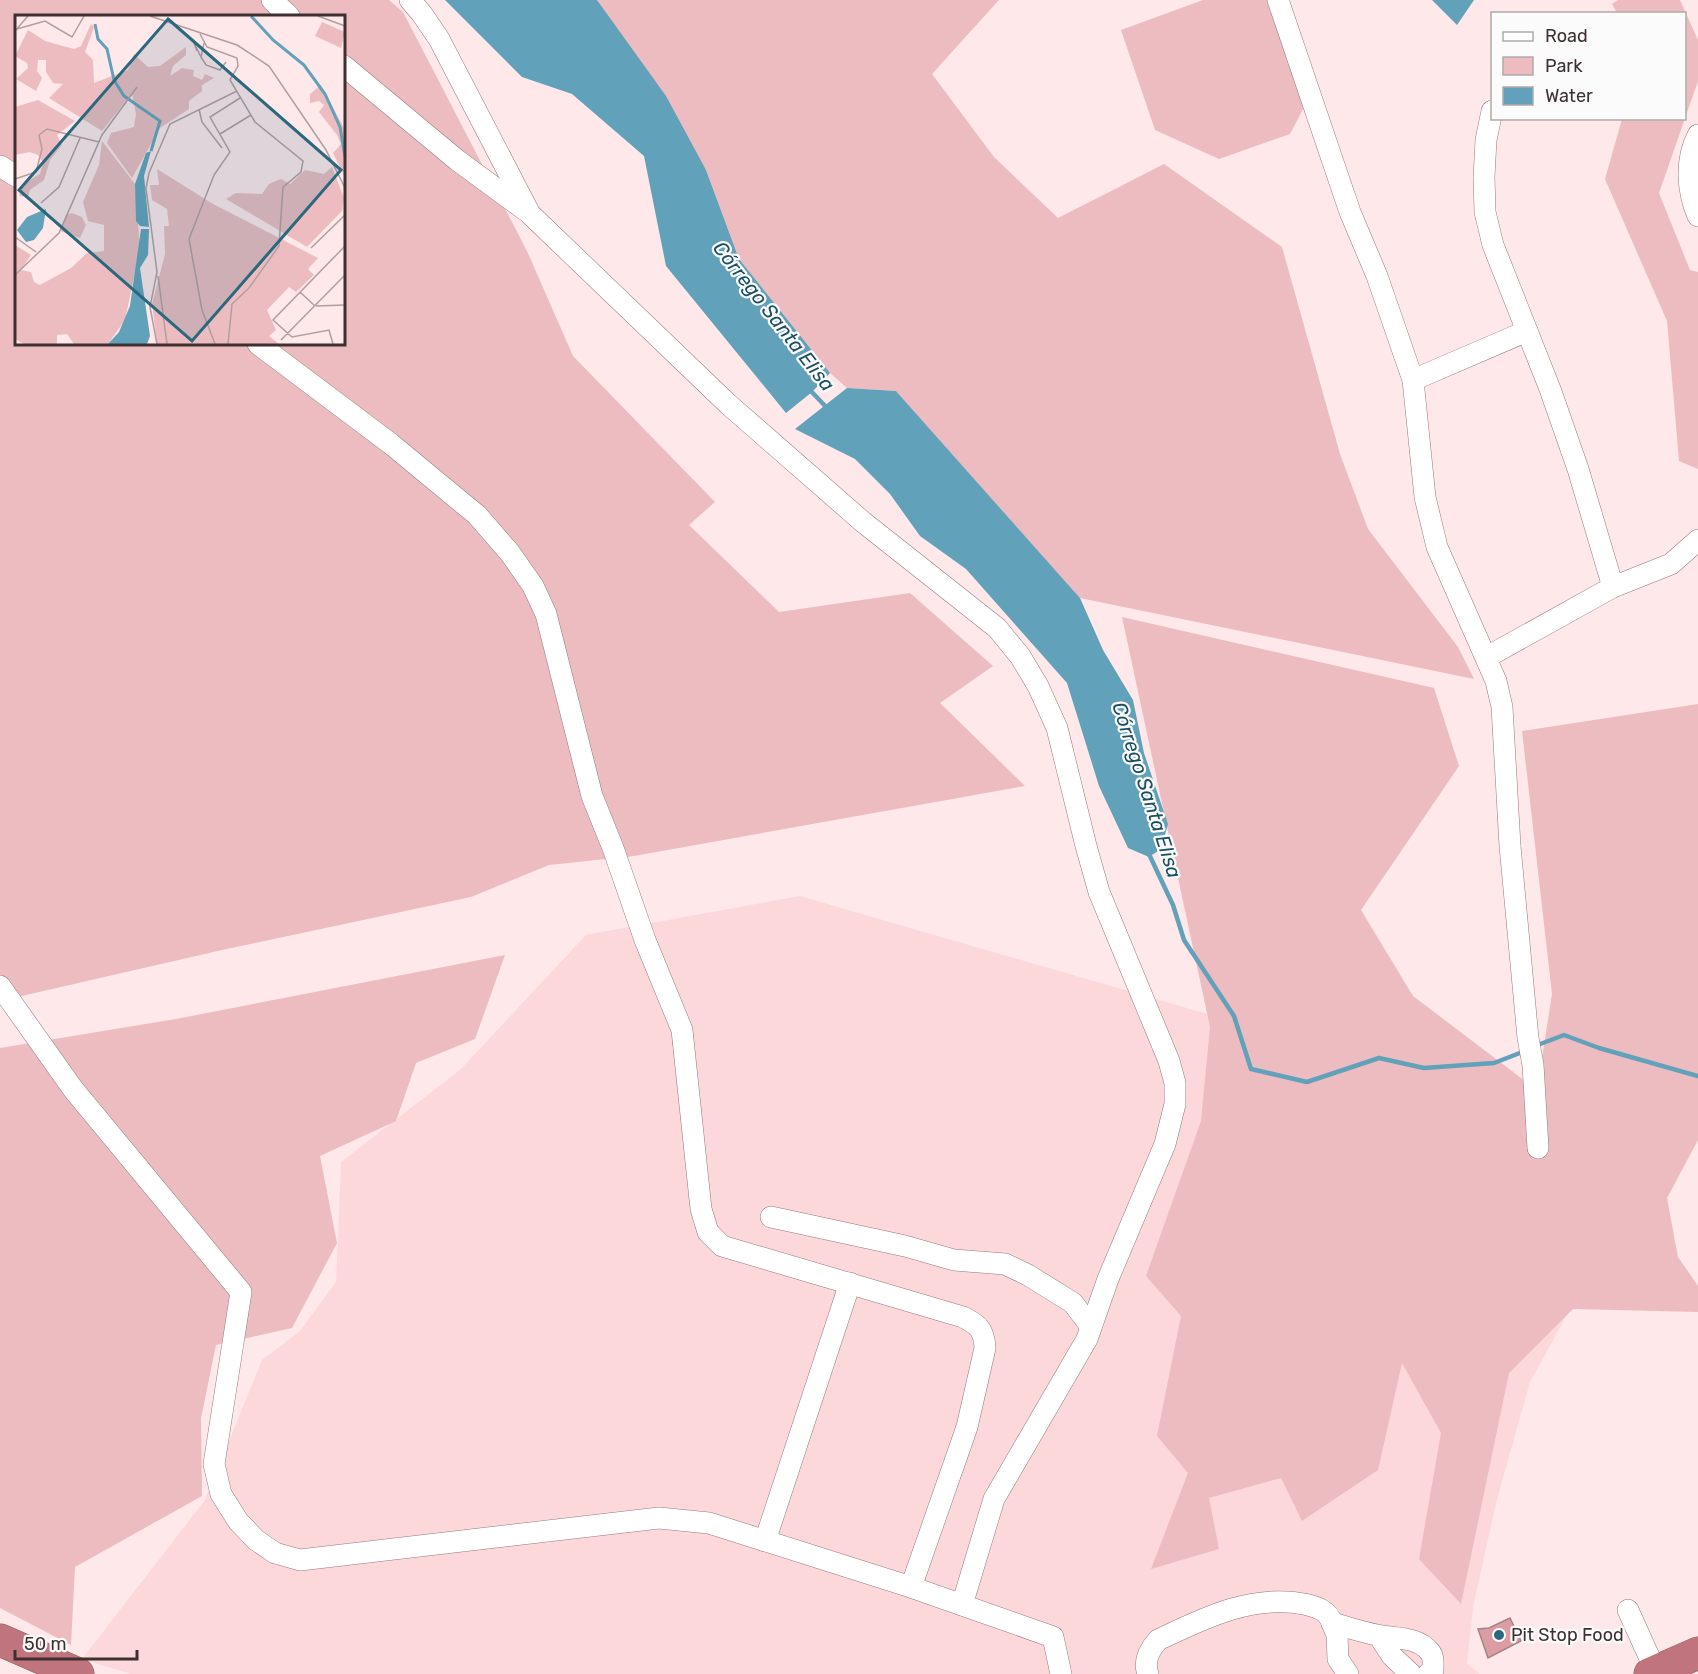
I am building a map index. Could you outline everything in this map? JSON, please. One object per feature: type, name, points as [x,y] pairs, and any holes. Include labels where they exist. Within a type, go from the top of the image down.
[{"type":"highway","points":[[0,1640],[78,1674]]},
{"type":"highway","points":[[1654,1673],[1698,1653]]},
{"type":"highway","points":[[0,1659],[37,1674]]},
{"type":"lane","points":[[272,0],[288,15]]},
{"type":"lane","points":[[410,0],[440,39],[530,214]]},
{"type":"lane","points":[[1278,0],[1346,201],[1377,276],[1413,380],[1425,497],[1437,547],[1487,657],[1502,707],[1510,846],[1528,1038],[1533,1065],[1538,1148]]},
{"type":"lane","points":[[345,67],[457,160],[530,214],[728,404],[863,522],[998,628],[1020,656],[1038,686],[1057,728],[1099,892],[1169,1061],[1175,1083],[1175,1104],[1165,1144],[1108,1279],[1087,1339],[994,1499],[962,1605]]},
{"type":"lane","points":[[1491,116],[1486,140],[1485,212],[1492,245],[1551,389],[1613,587]]},
{"type":"lane","points":[[1698,135],[1688,166],[1690,189],[1698,216]]},
{"type":"lane","points":[[0,166],[15,175]]},
{"type":"lane","points":[[1413,380],[1527,331]]},
{"type":"lane","points":[[259,345],[391,444],[477,515],[510,553],[533,586],[546,614],[592,796],[645,940],[682,1030],[701,1209],[708,1232],[723,1246],[963,1317],[975,1323],[985,1335],[985,1348],[967,1427],[911,1587]]},
{"type":"lane","points":[[1487,657],[1613,587],[1671,564],[1698,540]]},
{"type":"lane","points":[[0,986],[73,1089],[242,1292],[214,1464],[221,1494],[238,1521],[256,1540],[275,1553],[300,1560],[659,1518],[709,1523],[911,1587],[1053,1637],[1060,1674]]},
{"type":"lane","points":[[771,1217],[905,1246],[954,1260],[1005,1264],[1074,1303],[1091,1327]]},
{"type":"lane","points":[[765,1541],[850,1283]]},
{"type":"lane","points":[[1148,1674],[1147,1656],[1158,1640],[1230,1609],[1261,1602],[1294,1602],[1317,1607],[1330,1616],[1337,1635],[1338,1659],[1348,1674]]},
{"type":"lane","points":[[1628,1610],[1654,1673]]},
{"type":"lane","points":[[1332,1623],[1380,1636],[1410,1640],[1422,1646],[1433,1657],[1433,1670],[1428,1674]]},
{"type":"lane","points":[[1380,1636],[1392,1656],[1411,1674]]},
{"type":"shaded area","points":[[800,896],[1487,1095],[1594,1265],[1530,1382],[1497,1499],[1473,1607],[1467,1664],[1480,1674],[131,1674],[82,1659],[205,1500],[262,1360],[300,1331],[336,1282],[341,1162],[460,1070],[586,935]]},
{"type":"green space","points":[[0,0],[389,0],[403,12],[527,251],[573,356],[715,502],[689,525],[779,612],[910,593],[993,666],[940,703],[1025,786],[634,856],[549,865],[471,897],[222,950],[0,1001]]},
{"type":"green space","points":[[597,0],[999,0],[932,74],[994,157],[1058,218],[1164,164],[1282,247],[1340,454],[1368,529],[1458,647],[1474,679],[1080,598],[896,391],[847,388],[830,373],[739,259],[706,170]]},
{"type":"green space","points":[[1203,0],[1278,0],[1312,92],[1290,134],[1219,159],[1155,130],[1121,30]]},
{"type":"green space","points":[[1618,0],[1680,0],[1685,12],[1616,12],[1612,4]]},
{"type":"green space","points":[[1686,13],[1698,40],[1698,81],[1686,115]]},
{"type":"green space","points":[[1622,120],[1684,120],[1659,193],[1690,270],[1698,272],[1698,469],[1679,461],[1667,321],[1605,179]]},
{"type":"green space","points":[[1122,617],[1434,688],[1459,766],[1361,910],[1413,996],[1537,1090],[1552,994],[1522,731],[1698,704],[1698,1140],[1667,1198],[1678,1257],[1698,1286],[1698,1312],[1573,1309],[1509,1373],[1461,1604],[1419,1559],[1441,1433],[1402,1363],[1378,1470],[1302,1521],[1281,1478],[1209,1498],[1219,1549],[1151,1569],[1188,1473],[1157,1436],[1181,1316],[1146,1276],[1201,1121],[1210,1027]]},
{"type":"green space","points":[[505,955],[475,1039],[416,1063],[396,1121],[320,1156],[337,1243],[292,1328],[216,1345],[201,1418],[202,1496],[75,1567],[71,1645],[0,1608],[0,1048],[176,1019]]},
{"type":"water","points":[[445,0],[597,0],[666,96],[706,170],[739,259],[830,373],[812,392],[786,413],[666,266],[644,156],[572,94],[522,77]]},
{"type":"water","points":[[1432,0],[1474,0],[1457,25]]},
{"type":"water","points":[[847,388],[896,391],[1080,598],[1103,650],[1133,700],[1144,753],[1168,824],[1161,849],[1149,857],[1128,848],[1099,786],[1067,683],[966,569],[920,536],[890,494],[855,459],[795,429]]},
{"type":"building","name":"Pit Stop Food","points":[[1510,1618],[1521,1641],[1488,1658],[1478,1629],[1489,1628]]},
{"type":"waterway","name":"Córrego Santa Elisa","points":[[809,389],[828,409]]},
{"type":"waterway","name":"Córrego Santa Elisa","points":[[1148,852],[1173,905],[1184,940],[1234,1016],[1251,1069],[1307,1082],[1379,1058],[1424,1068],[1494,1063],[1525,1051]]},
{"type":"waterway","name":"Córrego Santa Elisa","points":[[1535,1046],[1564,1035],[1599,1048],[1698,1076]]},
{"type":"place","name":"Pit Stop Food","points":[[1499,1635]]}]
